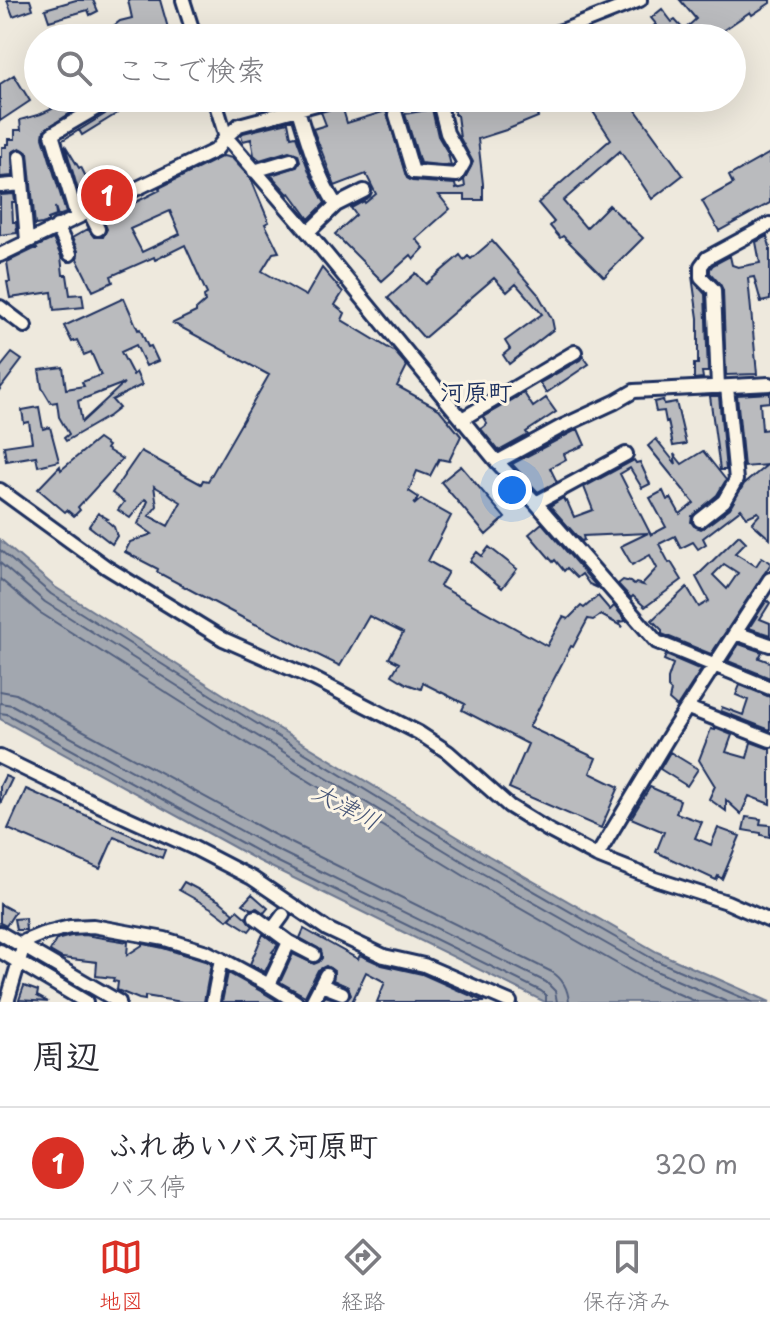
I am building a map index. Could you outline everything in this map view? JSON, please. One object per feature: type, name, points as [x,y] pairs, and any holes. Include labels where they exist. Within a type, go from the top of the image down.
[{"type":"street","points":[[183,0],[191,24]]},
{"type":"street","points":[[579,24],[640,0]]},
{"type":"street","points":[[84,112],[73,116],[52,134],[55,163],[83,214],[98,229]]},
{"type":"street","points":[[218,112],[226,137],[254,171],[497,462],[657,642],[770,688]]},
{"type":"street","points":[[0,255],[216,150],[239,125],[290,112]]},
{"type":"street","points":[[299,112],[313,159],[336,205]]},
{"type":"street","points":[[395,112],[413,172],[457,175],[464,163],[447,133],[442,112]]},
{"type":"street","points":[[20,157],[27,241]]},
{"type":"street","points":[[254,171],[291,160]]},
{"type":"street","points":[[1,186],[22,184]]},
{"type":"street","points":[[308,232],[336,205],[364,191]]},
{"type":"street","points":[[57,226],[70,254]]},
{"type":"street","points":[[700,520],[724,501],[736,480],[722,387],[714,290],[701,277],[701,266],[707,258],[770,226]]},
{"type":"street","points":[[0,307],[25,326]]},
{"type":"street","points":[[462,419],[575,352]]},
{"type":"street","points":[[497,462],[634,391],[770,384]]},
{"type":"street","points":[[536,503],[626,454]]},
{"type":"street","points":[[0,490],[106,567],[223,639],[314,679],[419,733],[448,752],[509,806],[548,830],[597,856],[727,902],[770,921]]},
{"type":"street","points":[[597,856],[672,731],[770,579]]},
{"type":"street","points":[[736,633],[770,645]]},
{"type":"street","points":[[688,708],[770,740]]},
{"type":"street","points":[[0,757],[252,878],[327,929],[384,956],[424,965],[510,1002]]},
{"type":"street","points":[[272,930],[283,915]]},
{"type":"street","points":[[255,917],[289,942],[314,955]]},
{"type":"street","points":[[7,1002],[25,941],[70,927],[93,926],[165,939],[207,952],[296,1002]]},
{"type":"street","points":[[0,933],[119,1002]]},
{"type":"street","points":[[269,985],[289,942]]},
{"type":"street","points":[[0,951],[86,1002]]},
{"type":"street","points":[[213,1001],[221,959]]},
{"type":"street","points":[[68,991],[76,977]]},
{"type":"street","points":[[312,1002],[324,980],[342,993]]},
{"type":"water","name":"大津川","points":[[0,540],[55,587],[237,703],[489,856],[657,952],[770,1002],[545,1002],[259,861],[0,719]]},
{"type":"building","points":[[7,0],[30,0],[33,9],[13,16]]},
{"type":"building","points":[[76,0],[93,0],[98,11],[90,15],[88,10],[49,21],[45,9]]},
{"type":"building","points":[[128,0],[160,0],[167,24],[116,24],[132,18]]},
{"type":"building","points":[[680,0],[770,0],[752,15],[750,12],[732,24],[691,24],[696,19]]},
{"type":"building","points":[[662,9],[672,22],[675,20],[679,24],[656,24],[651,18]]},
{"type":"building","points":[[14,75],[24,91],[24,105],[0,121],[0,84]]},
{"type":"building","points":[[72,112],[44,130],[43,137],[66,213],[58,216],[55,207],[56,216],[35,225],[28,153],[20,148],[12,152],[13,176],[0,177],[0,157],[2,147],[9,144],[9,139],[15,139],[15,130],[21,130],[20,120],[41,114]]},
{"type":"building","points":[[106,112],[119,112],[82,135],[79,130]]},
{"type":"building","points":[[321,112],[344,112],[347,123],[386,112],[407,178],[455,184],[456,189],[465,187],[464,180],[473,162],[460,138],[454,112],[536,112],[538,117],[478,139],[483,200],[465,200],[465,195],[439,195],[450,209],[416,239],[424,248],[414,259],[411,255],[382,281],[335,234],[356,215],[351,208],[365,203],[376,194],[366,174],[335,186],[313,129],[326,125]]},
{"type":"building","points":[[433,112],[438,136],[448,153],[451,166],[420,163],[405,114]]},
{"type":"building","points":[[593,112],[637,112],[683,175],[652,199],[620,151],[563,201],[586,228],[609,205],[643,238],[604,277],[563,236],[560,238],[550,226],[554,222],[538,203],[611,139]]},
{"type":"building","points":[[288,122],[291,137],[296,136],[325,203],[309,219],[290,193],[271,175],[297,167],[300,161],[298,154],[289,151],[260,160],[254,155],[251,139],[243,141],[241,135]]},
{"type":"building","points":[[65,145],[93,188],[96,190],[108,185],[111,191],[82,204]]},
{"type":"building","points":[[770,153],[770,203],[719,231],[702,201],[733,184],[729,176]]},
{"type":"building","points":[[223,156],[232,158],[251,179],[269,222],[265,224],[279,252],[273,253],[262,271],[306,296],[322,268],[343,292],[335,305],[345,313],[342,320],[395,352],[407,366],[397,386],[439,409],[461,436],[449,461],[439,459],[430,476],[417,471],[409,491],[418,497],[414,505],[421,499],[451,516],[428,561],[448,572],[440,586],[547,646],[563,617],[568,619],[581,606],[584,608],[598,596],[610,610],[614,606],[626,621],[619,622],[623,627],[601,615],[593,620],[588,619],[529,727],[596,758],[590,773],[619,787],[601,828],[509,788],[528,744],[462,710],[465,704],[423,683],[421,689],[392,675],[399,663],[389,658],[403,633],[369,616],[340,666],[243,618],[125,552],[130,542],[152,534],[138,524],[148,501],[145,499],[130,518],[118,510],[124,502],[112,493],[141,451],[201,484],[203,480],[208,481],[269,375],[173,323],[196,312],[205,302],[204,296],[207,294],[185,245],[111,276],[113,282],[93,291],[77,259],[78,251],[72,238],[88,229],[94,237],[103,237],[107,229],[101,216],[119,207],[120,210]],"holes":[[[170,211],[180,234],[142,252],[130,229]],[[154,486],[181,502],[168,526],[149,516],[157,506]]]},
{"type":"building","points":[[14,194],[13,222],[16,222],[17,233],[0,235],[0,195]]},
{"type":"building","points":[[767,236],[770,247],[770,300],[761,302],[754,277],[748,278],[757,374],[726,375],[723,290],[710,269],[730,256],[732,265],[738,267],[760,263],[756,242]]},
{"type":"building","points":[[53,239],[61,256],[63,275],[67,275],[70,295],[82,294],[84,307],[54,310],[52,292],[10,298],[7,262]]},
{"type":"building","points":[[492,241],[538,294],[554,329],[509,364],[503,355],[510,349],[505,341],[542,314],[516,284],[507,292],[494,278],[424,338],[388,298],[416,273],[426,284],[460,255],[464,260],[468,256],[471,259]]},
{"type":"building","points":[[692,276],[705,294],[708,372],[702,372],[703,378],[694,379],[694,364],[698,364],[698,318]]},
{"type":"building","points":[[124,298],[138,330],[158,361],[146,366],[136,345],[121,352],[142,385],[112,400],[119,408],[66,441],[64,438],[69,434],[59,417],[57,402],[51,403],[42,388],[39,370],[63,367],[66,389],[84,386],[82,382],[101,375],[91,352],[84,355],[77,340],[72,342],[64,326]],"holes":[[[124,383],[82,422],[78,401]]]},
{"type":"building","points":[[12,353],[22,360],[0,389],[0,368]]},
{"type":"building","points":[[583,356],[589,364],[546,393],[540,383]]},
{"type":"building","points":[[524,393],[533,407],[546,398],[556,412],[526,432],[528,435],[499,451],[481,429],[487,424],[483,417]]},
{"type":"building","points":[[770,393],[770,402],[760,403],[762,430],[770,429],[770,539],[752,523],[760,514],[747,517],[741,509],[703,538],[706,544],[698,549],[693,542],[681,548],[675,536],[659,544],[682,580],[645,607],[618,584],[623,580],[643,585],[657,568],[650,555],[632,565],[621,546],[648,533],[583,536],[584,540],[581,541],[550,506],[563,498],[574,517],[593,510],[584,487],[634,460],[640,462],[650,484],[642,488],[630,468],[620,474],[651,535],[666,527],[650,498],[663,491],[680,514],[694,503],[648,446],[656,439],[676,464],[674,454],[682,464],[703,451],[726,480],[717,495],[692,516],[694,526],[705,527],[730,508],[744,484],[767,465],[744,467],[737,395]]},
{"type":"building","points":[[710,396],[719,396],[726,470],[720,470]]},
{"type":"building","points":[[663,400],[664,404],[676,402],[686,444],[673,446],[664,411],[656,412],[654,402]]},
{"type":"building","points":[[39,407],[43,429],[50,427],[59,461],[38,466],[36,456],[6,461],[4,446],[32,442],[29,422],[24,423],[22,410]]},
{"type":"building","points":[[578,429],[585,445],[564,454],[566,459],[550,468],[557,482],[538,492],[512,464]]},
{"type":"building","points":[[98,439],[108,446],[106,449],[122,459],[78,507],[80,510],[74,516],[38,489],[60,466],[61,470]]},
{"type":"building","points":[[461,466],[505,518],[486,535],[441,482]]},
{"type":"building","points":[[98,513],[114,527],[117,536],[112,544],[89,526]]},
{"type":"building","points":[[542,523],[598,588],[589,584],[582,574],[577,578],[567,568],[564,571],[546,554],[529,534]]},
{"type":"building","points":[[739,535],[746,542],[735,553],[756,566],[762,557],[770,562],[711,654],[662,634],[652,620],[687,587],[699,607],[709,601],[696,577]],"holes":[[[724,564],[738,573],[727,589],[713,575]]]},
{"type":"building","points":[[489,547],[517,569],[502,588],[470,561],[477,552],[482,556]]},
{"type":"building","points":[[767,600],[770,603],[760,619],[770,623],[770,635],[749,628]]},
{"type":"building","points":[[739,644],[762,652],[759,658],[770,662],[770,678],[728,661]]},
{"type":"building","points":[[666,655],[701,670],[677,707],[669,700],[671,691],[668,679],[673,664],[664,660]]},
{"type":"building","points":[[740,685],[770,697],[770,730],[721,711],[722,707],[743,715],[748,700],[736,695]]},
{"type":"building","points":[[711,729],[732,735],[726,752],[747,758],[751,742],[770,749],[770,804],[749,796],[741,814],[726,800],[726,811],[709,799],[715,786],[699,760]]},
{"type":"building","points":[[670,752],[698,769],[687,786],[660,769]]},
{"type":"building","points":[[5,776],[12,779],[0,804],[0,786]]},
{"type":"building","points":[[650,787],[680,800],[676,813],[702,822],[695,838],[711,845],[718,828],[740,836],[722,879],[718,876],[716,880],[656,852],[664,832],[631,818]]},
{"type":"building","points":[[26,789],[165,850],[162,858],[114,837],[100,869],[8,829]]},
{"type":"building","points":[[746,817],[761,819],[760,824],[770,825],[770,837],[743,830]]},
{"type":"building","points":[[184,882],[220,901],[234,913],[227,920],[179,890]]},
{"type":"building","points":[[252,894],[268,908],[264,913],[243,904]]},
{"type":"building","points":[[0,904],[15,912],[6,926],[0,923]]},
{"type":"building","points":[[237,910],[253,926],[249,931],[230,919]]},
{"type":"building","points":[[25,918],[26,930],[16,930],[14,919]]},
{"type":"building","points":[[304,929],[358,959],[360,955],[382,965],[422,974],[485,1002],[377,1002],[385,982],[366,972],[352,1002],[343,1002],[351,995],[348,987],[333,980],[334,971],[326,966],[318,970],[305,996],[280,982],[293,954],[314,964],[322,958],[321,950],[300,938]]},
{"type":"building","points":[[263,934],[278,945],[265,972],[250,964]]},
{"type":"building","points":[[85,935],[128,942],[127,955],[144,944],[208,962],[211,964],[204,1002],[145,996],[145,1000],[139,999],[117,990],[118,982],[113,981],[114,978],[96,976],[97,962],[62,958],[50,951],[56,940]]},
{"type":"building","points":[[228,973],[264,993],[279,1002],[222,1002]]},
{"type":"building","points":[[24,986],[38,991],[37,996],[48,1002],[19,1000]]},
{"type":"building","points":[[325,996],[343,1002],[322,1002]]},
{"type":"place","name":"ふれあいバス河原町","points":[[107,195]]},
{"type":"district","name":"河原町","points":[[476,391]]}]
